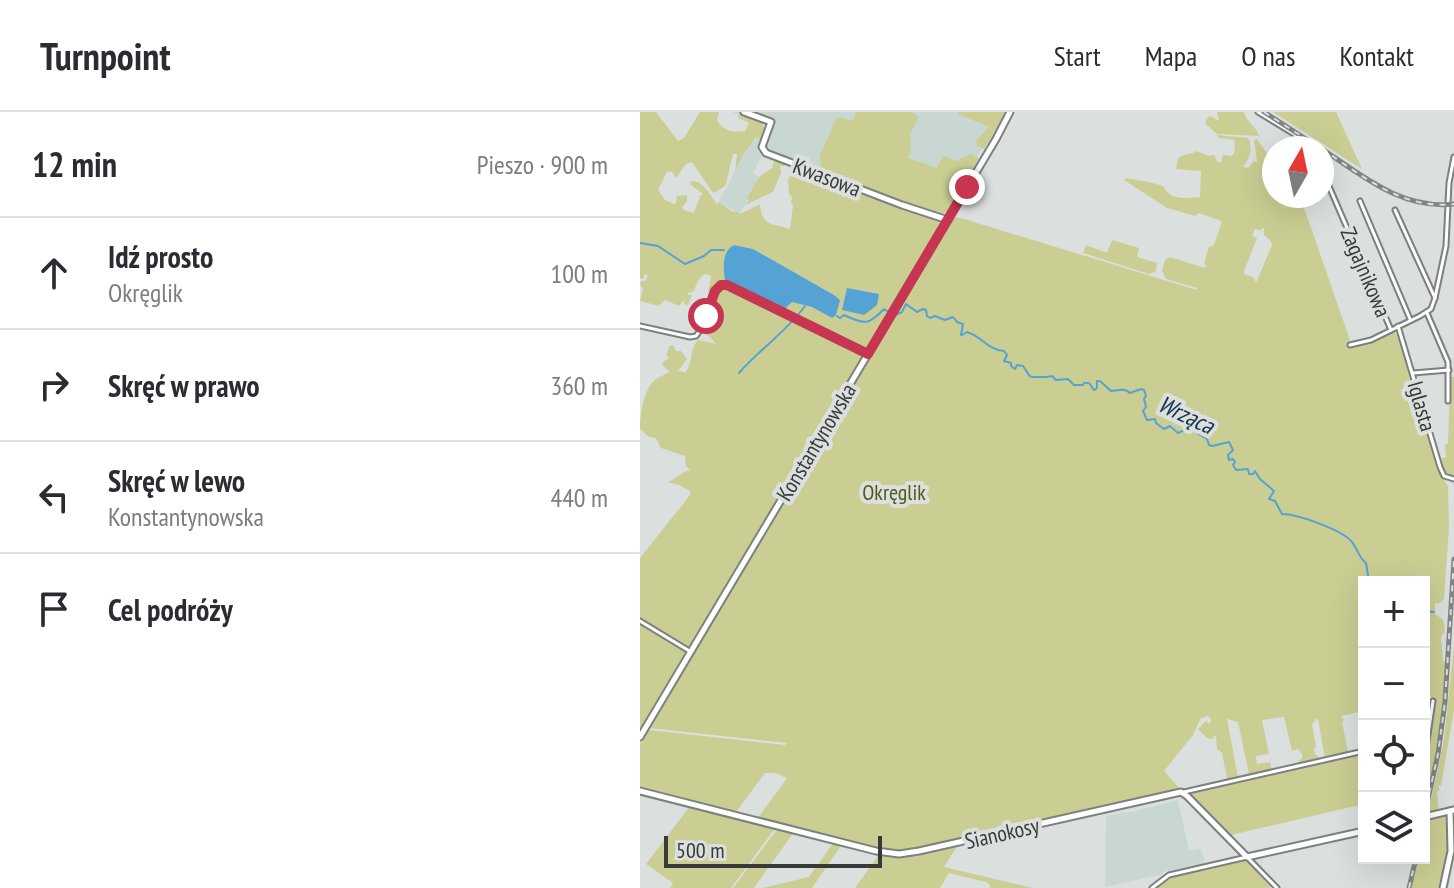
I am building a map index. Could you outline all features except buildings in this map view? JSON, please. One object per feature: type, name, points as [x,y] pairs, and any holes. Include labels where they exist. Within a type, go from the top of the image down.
[{"type":"street","name":"Kwasowa","points":[[744,112],[771,122],[762,147],[766,153],[948,220]]},
{"type":"street","name":"Konstantynowska","points":[[640,737],[1010,112]]},
{"type":"street","points":[[1258,112],[1297,136]]},
{"type":"street","points":[[1350,345],[1368,341],[1427,313],[1435,298],[1446,246],[1449,183],[1454,157]]},
{"type":"street","name":"Zagajnikowa","points":[[1334,198],[1391,330]]},
{"type":"street","points":[[1360,201],[1411,321]]},
{"type":"street","points":[[1395,210],[1435,298]]},
{"type":"street","points":[[640,326],[696,336],[702,330],[715,291],[723,284],[868,354]]},
{"type":"street","points":[[1427,313],[1446,355],[1448,401]]},
{"type":"street","name":"Iglasta","points":[[1398,326],[1441,472],[1454,479]]},
{"type":"street","points":[[1412,373],[1449,370]]},
{"type":"street","points":[[640,621],[691,652]]},
{"type":"street","points":[[1429,720],[1433,701]]},
{"type":"street","name":"Sianokosy","points":[[640,791],[895,854],[1358,752]]},
{"type":"street","points":[[1182,793],[1277,888]]},
{"type":"street","points":[[1430,816],[1452,811],[1451,851],[1443,888]]},
{"type":"street","points":[[1152,888],[1169,875],[1358,832]]},
{"type":"shaded area","points":[[732,112],[1001,112],[948,212],[943,213],[901,201],[769,151],[765,144],[771,127]]},
{"type":"shaded area","points":[[757,137],[762,139],[757,151],[763,154],[753,173],[759,177],[740,214],[719,202],[743,155]]},
{"type":"shaded area","points":[[1178,800],[1189,851],[1201,849],[1205,863],[1168,869],[1160,875],[1105,887],[1106,816]]},
{"type":"green space","name":"Okręglik","points":[[640,112],[656,112],[678,141],[684,138],[700,112],[719,112],[717,120],[722,127],[736,132],[745,131],[749,123],[738,118],[739,112],[760,120],[764,128],[762,139],[756,137],[735,171],[737,154],[733,154],[726,184],[713,193],[692,162],[686,164],[676,178],[672,171],[667,172],[658,190],[665,200],[674,204],[677,196],[687,195],[687,202],[682,207],[684,210],[694,213],[703,194],[690,184],[692,181],[700,183],[717,204],[719,202],[733,212],[740,214],[760,204],[765,220],[790,229],[793,205],[788,180],[794,167],[948,224],[956,217],[964,219],[1197,290],[1166,279],[1162,271],[1165,260],[1170,257],[1205,268],[1209,247],[1214,245],[1222,221],[1167,208],[1124,180],[1163,186],[1179,198],[1200,197],[1201,171],[1176,169],[1178,158],[1197,151],[1214,155],[1221,162],[1223,155],[1234,154],[1235,140],[1218,138],[1217,135],[1248,138],[1250,153],[1243,167],[1248,168],[1254,161],[1257,162],[1254,140],[1257,139],[1262,146],[1262,208],[1304,208],[1350,340],[1347,345],[1351,347],[1370,342],[1392,331],[1400,337],[1439,472],[1448,486],[1449,528],[1444,599],[1435,603],[1435,611],[1432,611],[1444,623],[1445,632],[1441,637],[1443,661],[1447,662],[1446,681],[1430,781],[1430,576],[1358,576],[1358,712],[1341,716],[1348,751],[1345,754],[1325,759],[1316,719],[1312,725],[1314,749],[1321,759],[1297,764],[1302,754],[1298,749],[1292,751],[1284,717],[1262,720],[1269,754],[1256,756],[1257,764],[1270,762],[1272,771],[1249,774],[1238,722],[1227,719],[1238,777],[1227,779],[1216,736],[1207,738],[1198,729],[1206,721],[1209,724],[1210,717],[1207,716],[1201,718],[1193,735],[1164,771],[1179,788],[1177,791],[903,851],[883,850],[757,819],[787,778],[775,773],[765,773],[736,812],[640,788],[640,744],[649,730],[787,743],[640,727],[640,624],[673,644],[676,641],[640,619],[640,558],[690,495],[690,491],[667,482],[690,470],[686,466],[685,456],[661,448],[656,438],[649,437],[640,429],[643,405],[652,383],[670,372],[662,363],[669,358],[666,355],[670,345],[687,359],[678,371],[686,372],[698,340],[716,344],[702,333],[715,295],[708,293],[711,276],[705,274],[701,277],[694,291],[688,293],[692,295],[688,305],[684,304],[685,299],[679,306],[665,300],[659,306],[640,301],[643,290],[640,284],[648,275],[645,274],[643,279],[640,278]],"holes":[[[1264,228],[1264,235],[1272,245],[1256,283],[1244,271],[1257,238],[1252,236],[1255,229]],[[734,245],[753,249],[840,300],[832,317],[792,302],[785,309],[725,280]]]},
{"type":"green space","points":[[856,112],[912,112],[919,117],[910,134],[908,158],[937,168],[943,156],[957,161],[971,154],[979,158],[948,212],[901,201],[819,170],[819,157],[837,117],[854,119]]},
{"type":"green space","points":[[959,112],[1005,112],[984,149],[977,146],[976,141],[989,127]]},
{"type":"green space","points":[[1217,112],[1244,112],[1259,136],[1217,134],[1206,124],[1206,120],[1210,116],[1219,121]]},
{"type":"green space","points":[[1273,112],[1336,112],[1362,169],[1334,151],[1334,136],[1310,136]]},
{"type":"green space","points":[[774,161],[784,166],[780,166],[781,173],[773,192],[745,205],[759,177],[772,168]]},
{"type":"green space","points":[[1112,240],[1139,248],[1137,257],[1157,263],[1156,271],[1149,274],[1083,253],[1086,245],[1107,253]]},
{"type":"green space","points":[[1451,377],[1454,377],[1454,476],[1446,472],[1440,459],[1446,457],[1445,445],[1448,443]]},
{"type":"green space","points":[[1454,646],[1454,710],[1441,786],[1437,792],[1439,811],[1430,813],[1444,740]]},
{"type":"green space","points":[[1358,754],[1358,805],[1227,836],[1188,793]]},
{"type":"green space","points":[[690,806],[776,827],[731,888],[670,888],[673,883],[646,864]]},
{"type":"green space","points":[[1446,814],[1448,818],[1449,849],[1441,888],[1410,888],[1416,864],[1430,864],[1430,817]]},
{"type":"green space","points":[[778,828],[794,832],[754,888],[733,888]]},
{"type":"green space","points":[[834,842],[842,844],[812,888],[762,888],[809,877]]},
{"type":"green space","points":[[958,845],[944,867],[1033,888],[990,888],[986,882],[949,873],[940,888],[855,888],[880,853],[910,854]]},
{"type":"green space","points":[[1246,860],[1272,885],[1269,888],[1155,888],[1169,877]]},
{"type":"water","points":[[734,245],[753,249],[834,295],[840,300],[836,315],[832,318],[812,307],[792,302],[785,309],[725,280],[725,255]]},
{"type":"water","points":[[847,288],[879,294],[877,305],[864,315],[842,310]]},
{"type":"waterway","name":"Wrząca","points":[[640,243],[658,246],[685,264],[711,250],[724,250]]},
{"type":"waterway","name":"Wrząca","points":[[895,315],[902,312],[906,304],[917,312],[926,310],[930,318],[935,316],[945,320],[953,317],[963,324],[961,335],[967,332],[1004,351],[1007,355],[1004,361],[1011,363],[1015,369],[1017,365],[1023,366],[1032,377],[1068,379],[1074,385],[1088,383],[1094,390],[1097,381],[1111,391],[1130,393],[1144,390],[1146,407],[1143,411],[1147,420],[1155,419],[1164,429],[1170,426],[1178,433],[1189,428],[1207,439],[1212,446],[1229,442],[1233,450],[1228,455],[1229,460],[1233,459],[1236,470],[1248,469],[1249,474],[1255,471],[1274,491],[1269,499],[1275,501],[1282,514],[1320,524],[1352,542],[1366,563],[1368,576]]},
{"type":"waterway","points":[[739,373],[805,306]]},
{"type":"waterway","name":"Wrząca","points":[[837,316],[866,322],[884,309],[890,313]]},
{"type":"waterway","name":"Wrząca","points":[[1430,612],[1434,612]]},
{"type":"railway","points":[[1264,112],[1301,136]]},
{"type":"railway","points":[[1334,157],[1368,180],[1400,196],[1417,202],[1454,204]]},
{"type":"railway","points":[[1430,792],[1445,702],[1454,559]]},
{"type":"railway","points":[[1409,888],[1415,864]]},
{"type":"route","points":[[706,316],[717,288],[727,285],[868,354],[967,187]]}]
